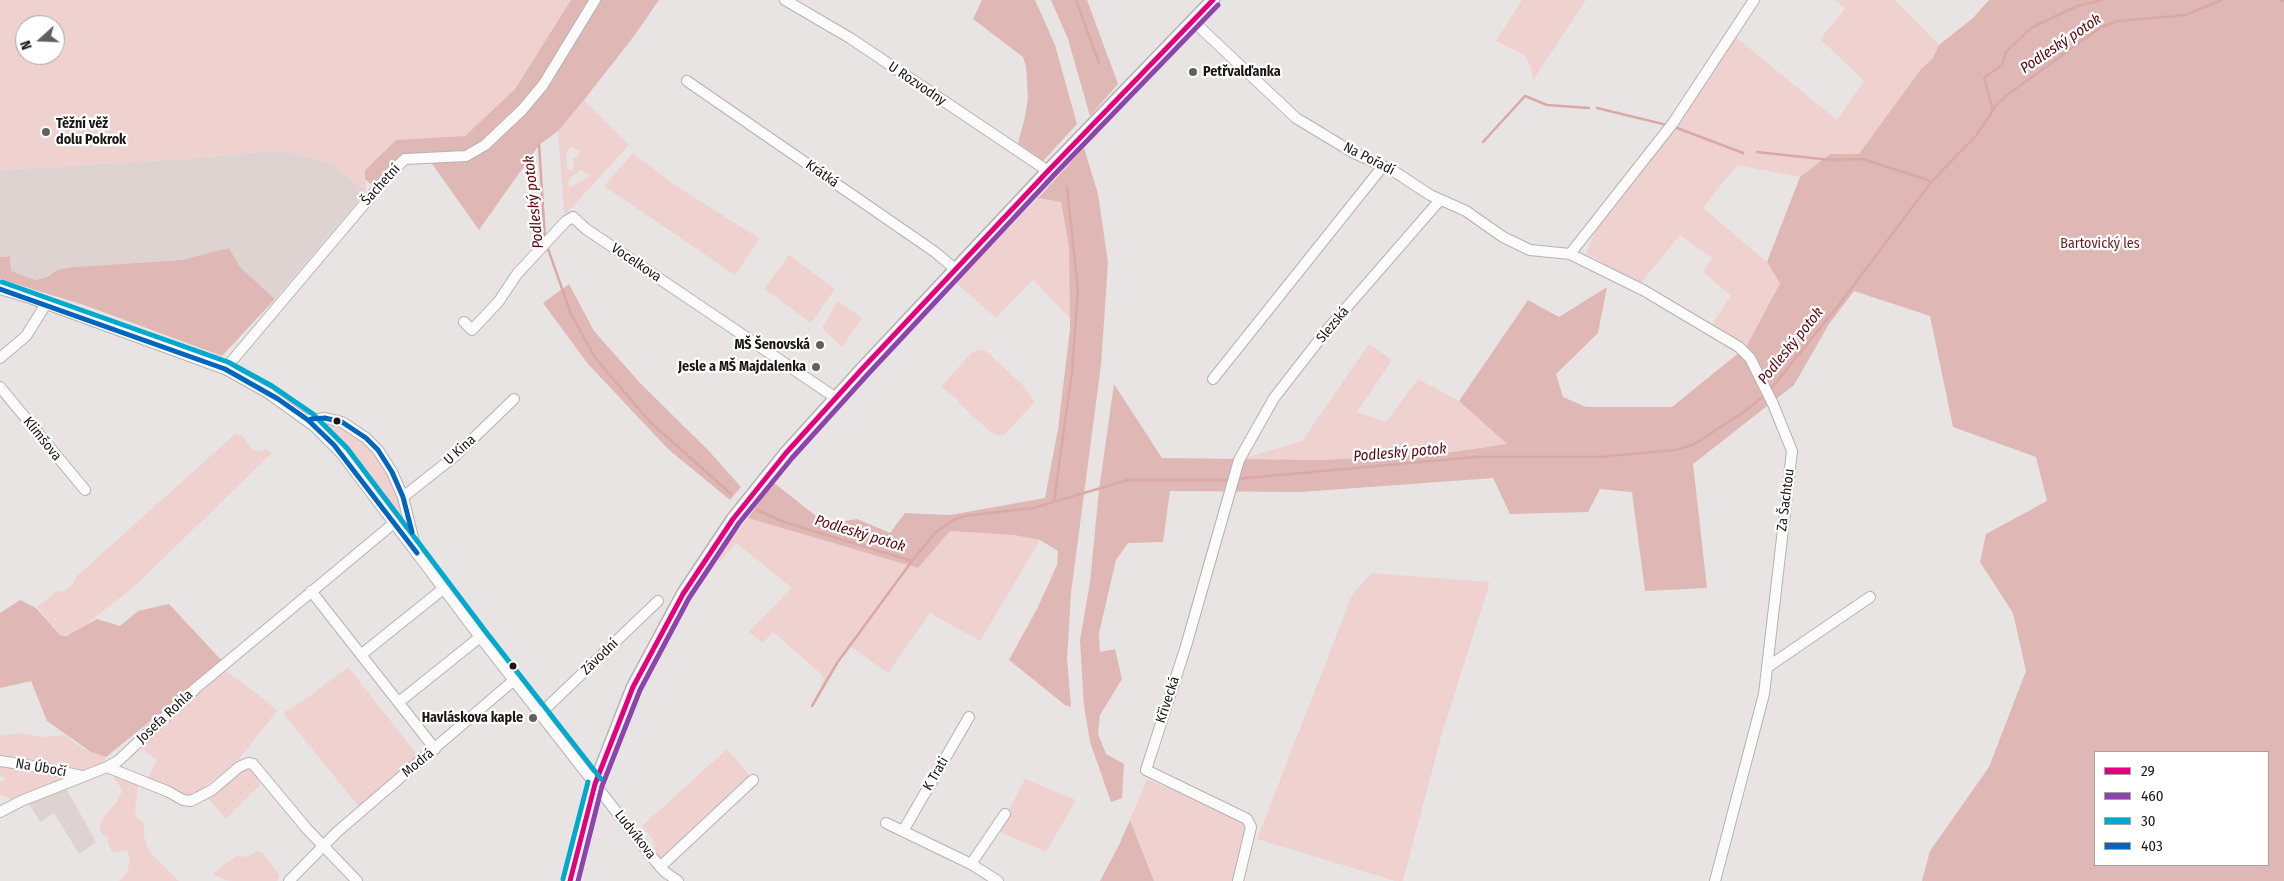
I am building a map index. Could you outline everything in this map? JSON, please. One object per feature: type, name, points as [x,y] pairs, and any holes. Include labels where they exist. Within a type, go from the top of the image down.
[{"type":"main road","points":[[570,881],[595,784],[633,687],[682,594],[744,503],[836,398],[956,269],[1213,0]]},
{"type":"street","name":"Šachetní","points":[[225,369],[387,177],[405,159],[466,156],[485,145],[522,110],[543,85],[595,0]]},
{"type":"street","name":"U Rozvodny","points":[[785,0],[850,38],[1048,171]]},
{"type":"street","points":[[1570,254],[1673,123],[1754,0]]},
{"type":"street","name":"Na Pořadí","points":[[1193,21],[1296,118],[1354,153],[1383,166],[1440,200],[1466,211],[1504,237],[1530,250],[1570,254],[1643,290],[1740,347]]},
{"type":"street","name":"Krátká","points":[[687,81],[956,269]]},
{"type":"street","points":[[1213,379],[1383,166]]},
{"type":"street","name":"Slezská","points":[[1239,460],[1274,398],[1327,330],[1440,200]]},
{"type":"street","name":"Vocelkova","points":[[464,322],[472,330],[499,301],[517,274],[566,221],[573,217],[586,229],[836,398]]},
{"type":"street","points":[[0,290],[46,304],[225,369],[273,396],[308,420],[338,449],[480,637],[595,784]]},
{"type":"street","points":[[0,358],[26,336],[46,304]]},
{"type":"street","name":"Za Šachtou","points":[[1715,881],[1764,694],[1777,564],[1792,451],[1773,404],[1750,358],[1740,347]]},
{"type":"street","name":"Klimšova","points":[[0,387],[85,490]]},
{"type":"street","name":"U Kina","points":[[404,497],[455,456],[514,399]]},
{"type":"street","points":[[308,420],[325,418],[337,421],[366,438],[389,465],[404,497],[417,553]]},
{"type":"street","name":"Křivecká","points":[[1238,881],[1251,827],[1247,818],[1146,770],[1186,646],[1239,460]]},
{"type":"street","name":"Josefa Rohla","points":[[0,812],[22,801],[107,767],[118,760],[196,688],[394,523]]},
{"type":"street","points":[[362,654],[443,588]]},
{"type":"street","points":[[311,591],[435,749]]},
{"type":"street","points":[[1768,666],[1870,597]]},
{"type":"street","name":"Závodní","points":[[541,713],[658,601]]},
{"type":"street","points":[[399,702],[480,637]]},
{"type":"street","name":"Modrá","points":[[290,881],[322,846],[378,795],[435,749],[514,680]]},
{"type":"street","name":"K Trati","points":[[903,831],[970,717]]},
{"type":"street","name":"Na Úbočí","points":[[0,761],[82,776]]},
{"type":"street","points":[[107,767],[169,792],[183,800],[191,801],[212,790],[239,767],[248,763],[253,764],[322,846],[357,881]]},
{"type":"street","points":[[664,873],[754,780]]},
{"type":"street","name":"Ludvíkova","points":[[595,784],[664,873],[678,881]]},
{"type":"street","points":[[971,864],[1005,814]]},
{"type":"street","points":[[886,822],[971,864],[998,881]]},
{"type":"shaded area","points":[[0,0],[572,0],[515,89],[464,137],[396,140],[365,170],[366,192],[331,163],[282,150],[196,158],[0,170]]},
{"type":"shaded area","points":[[1522,0],[1586,0],[1533,80],[1531,67],[1524,55],[1496,41]]},
{"type":"shaded area","points":[[1835,0],[1895,0],[1939,45],[1933,58],[1921,69],[1859,155],[1830,154],[1800,177],[1737,165],[1703,208],[1767,262],[1780,282],[1746,347],[1712,324],[1731,296],[1703,272],[1712,258],[1680,235],[1640,284],[1586,253],[1598,225],[1736,37],[1837,120],[1864,81],[1820,39],[1845,9]]},
{"type":"shaded area","points":[[584,100],[629,145],[566,214],[564,211],[558,131]],"holes":[[[572,147],[580,151],[577,157],[573,158],[573,169],[569,170],[567,168],[566,152]],[[581,170],[590,176],[571,187],[568,185],[570,178]]]},
{"type":"shaded area","points":[[282,150],[331,163],[366,192],[275,299],[239,266],[229,249],[182,260],[73,267],[57,270],[47,277],[35,280],[11,271],[10,256],[0,257],[0,170],[196,158]]},
{"type":"shaded area","points":[[633,153],[675,185],[760,239],[735,275],[604,186]]},
{"type":"shaded area","points":[[1038,198],[1061,202],[1069,247],[1070,318],[1033,280],[996,318],[955,282]]},
{"type":"shaded area","points":[[789,255],[835,289],[811,323],[764,289]]},
{"type":"shaded area","points":[[838,301],[862,318],[842,347],[822,328]]},
{"type":"shaded area","points":[[1369,344],[1392,360],[1357,412],[1386,422],[1418,379],[1459,401],[1507,444],[1439,454],[1321,460],[1242,459],[1302,441]]},
{"type":"shaded area","points":[[981,349],[986,351],[1022,384],[1035,402],[1004,435],[996,435],[988,430],[958,400],[941,387],[971,353]]},
{"type":"shaded area","points":[[334,424],[346,429],[365,443],[376,455],[395,486],[403,513],[397,514],[331,430],[330,426]]},
{"type":"shaded area","points":[[236,433],[242,435],[252,449],[259,452],[266,449],[272,453],[135,586],[75,633],[60,635],[37,607],[56,592],[64,591],[72,585],[77,576]]},
{"type":"shaded area","points":[[748,518],[918,568],[950,531],[1014,535],[1040,540],[980,641],[930,613],[888,673],[850,646],[837,663],[812,706],[824,679],[821,674],[773,632],[763,643],[749,632],[792,588],[736,543],[720,562],[716,559]]},
{"type":"shaded area","points":[[1371,573],[1490,582],[1441,737],[1403,881],[1395,881],[1257,839],[1352,595]]},
{"type":"shaded area","points":[[348,667],[419,757],[359,807],[283,713],[304,700]]},
{"type":"shaded area","points":[[223,669],[277,711],[239,759],[193,796],[181,796],[148,777],[157,760],[138,746]]},
{"type":"shaded area","points":[[18,733],[42,737],[65,735],[82,748],[106,757],[105,762],[89,770],[82,771],[15,756],[0,756],[0,736]]},
{"type":"shaded area","points":[[727,749],[753,780],[662,861],[655,852],[652,838],[642,826]]},
{"type":"shaded area","points":[[0,765],[71,777],[29,794],[11,799],[0,795],[0,781],[4,781],[5,778],[0,775]]},
{"type":"shaded area","points":[[240,768],[251,768],[257,774],[260,785],[226,819],[207,797]]},
{"type":"shaded area","points":[[113,775],[138,782],[135,815],[144,823],[144,836],[149,851],[179,881],[119,881],[127,873],[130,860],[128,851],[112,852],[108,844],[108,837],[102,834],[99,827],[122,791]]},
{"type":"shaded area","points":[[1025,779],[1076,800],[1046,852],[998,831]]},
{"type":"shaded area","points":[[1147,779],[1240,820],[1246,829],[1233,881],[1154,881],[1130,820]]},
{"type":"shaded area","points":[[66,788],[96,842],[79,854],[54,813],[40,822],[28,802]]},
{"type":"shaded area","points":[[256,851],[262,852],[280,875],[277,881],[232,881],[224,880],[213,874],[237,855],[247,857]]},
{"type":"green space","points":[[571,0],[659,0],[634,36],[584,100],[558,131],[539,145],[479,230],[428,158],[405,159],[377,190],[365,179],[365,170],[396,140],[465,136],[515,89]]},
{"type":"green space","points":[[982,0],[1035,0],[1055,45],[1077,124],[1043,161],[1018,143],[1028,99],[1026,66],[1023,57],[973,19]]},
{"type":"green space","points":[[1051,0],[1087,0],[1118,84],[1090,116],[1068,39]]},
{"type":"green space","name":"Bartovický les","points":[[1989,0],[2284,0],[2284,881],[1922,881],[1930,851],[1989,767],[2026,671],[2013,613],[1980,562],[1986,534],[2047,501],[2036,457],[1953,427],[1930,316],[1854,291],[1829,324],[1794,385],[1693,464],[1707,588],[1645,591],[1632,492],[1600,489],[1588,512],[1510,514],[1493,478],[1301,492],[1170,491],[1163,542],[1128,543],[1116,560],[1099,633],[1100,652],[1115,649],[1122,679],[1100,715],[1098,734],[1106,754],[1124,764],[1122,798],[1111,802],[1090,742],[1084,706],[1080,640],[1090,582],[1099,490],[1114,384],[1162,458],[1321,460],[1439,454],[1507,444],[1459,401],[1528,300],[1559,317],[1607,287],[1598,333],[1556,374],[1563,397],[1586,407],[1672,407],[1746,347],[1780,283],[1767,262],[1800,177],[1830,154],[1859,154],[1921,69],[1933,58],[1939,45],[1973,18]]},
{"type":"green space","points":[[1084,148],[1098,194],[1108,263],[1101,365],[1071,593],[1067,658],[1071,707],[1065,705],[1009,660],[1037,609],[1057,565],[1058,551],[1040,540],[1014,535],[950,531],[918,568],[748,518],[773,482],[826,524],[857,519],[890,533],[905,513],[950,515],[1045,498],[1058,429],[1070,329],[1069,247],[1061,202],[1038,198]]},
{"type":"green space","points":[[229,248],[239,266],[275,299],[222,356],[87,306],[0,279],[0,257],[10,256],[11,271],[35,280],[47,277],[57,270],[73,267],[182,260]]},
{"type":"green space","points":[[569,284],[594,331],[641,384],[708,450],[741,487],[730,500],[668,449],[588,364],[543,303]]},
{"type":"green space","points":[[20,600],[36,608],[60,635],[66,636],[97,619],[120,626],[138,611],[169,604],[223,662],[106,757],[91,752],[47,721],[31,681],[0,688],[0,613]]},
{"type":"green space","points":[[1130,820],[1154,881],[1100,881],[1119,845]]},
{"type":"waterway","points":[[1076,0],[1099,63]]},
{"type":"waterway","points":[[1993,111],[1984,78],[2002,65],[2006,52],[2031,28],[2077,6],[2102,0]]},
{"type":"waterway","name":"Podleský potok","points":[[1769,391],[1838,306],[1932,181],[1976,136],[1998,103],[2007,95],[2101,27],[2118,21],[2186,15],[2222,0]]},
{"type":"waterway","name":"Podleský potok","points":[[2280,0],[2284,1]]},
{"type":"waterway","points":[[1483,142],[1525,96],[1547,105],[1589,108]]},
{"type":"waterway","points":[[1597,108],[1667,125]]},
{"type":"waterway","points":[[1677,128],[1743,153]]},
{"type":"waterway","name":"Podleský potok","points":[[539,145],[545,239]]},
{"type":"waterway","points":[[1757,152],[1831,160],[1863,159],[1931,181]]},
{"type":"waterway","points":[[1054,501],[1072,372],[1078,289],[1067,188]]},
{"type":"waterway","name":"Podleský potok","points":[[547,246],[571,314],[596,359],[650,422],[731,494]]},
{"type":"waterway","name":"Podleský potok","points":[[1236,479],[1475,457],[1599,457],[1675,450],[1693,445],[1745,411],[1765,395]]},
{"type":"waterway","name":"Podleský potok","points":[[757,510],[784,522],[912,561],[935,533],[953,520],[964,516],[1033,508],[1128,480],[1231,480]]},
{"type":"waterway","points":[[812,706],[837,663],[912,561]]},
{"type":"transit line","name":"29","points":[[570,881],[595,784],[633,687],[683,594],[733,519],[786,453],[862,369],[1048,171],[1213,0]]},
{"type":"transit line","name":"460","points":[[578,881],[602,786],[640,690],[689,598],[739,523],[792,458],[868,374],[1053,176],[1218,5]]},
{"type":"transit line","name":"30","points":[[2,282],[228,362],[272,386],[313,414],[347,448],[486,632],[601,779]]},
{"type":"transit line","name":"403","points":[[0,289],[225,369],[278,399],[308,420],[334,445],[417,553]]},
{"type":"transit line","name":"403","points":[[311,419],[325,418],[342,422],[366,438],[378,450],[392,472],[403,497],[412,532]]},
{"type":"transit line","name":"30","points":[[563,879],[588,782]]},
{"type":"place","name":"Petřvalďanka","points":[[1193,72]]},
{"type":"place","name":"Těžní věž dolu Pokrok","points":[[46,132]]},
{"type":"place","name":"MŠ Šenovská","points":[[820,345]]},
{"type":"place","name":"Jesle a MŠ Majdalenka","points":[[816,367]]},
{"type":"place","name":"Havláskova kaple","points":[[533,718]]}]
